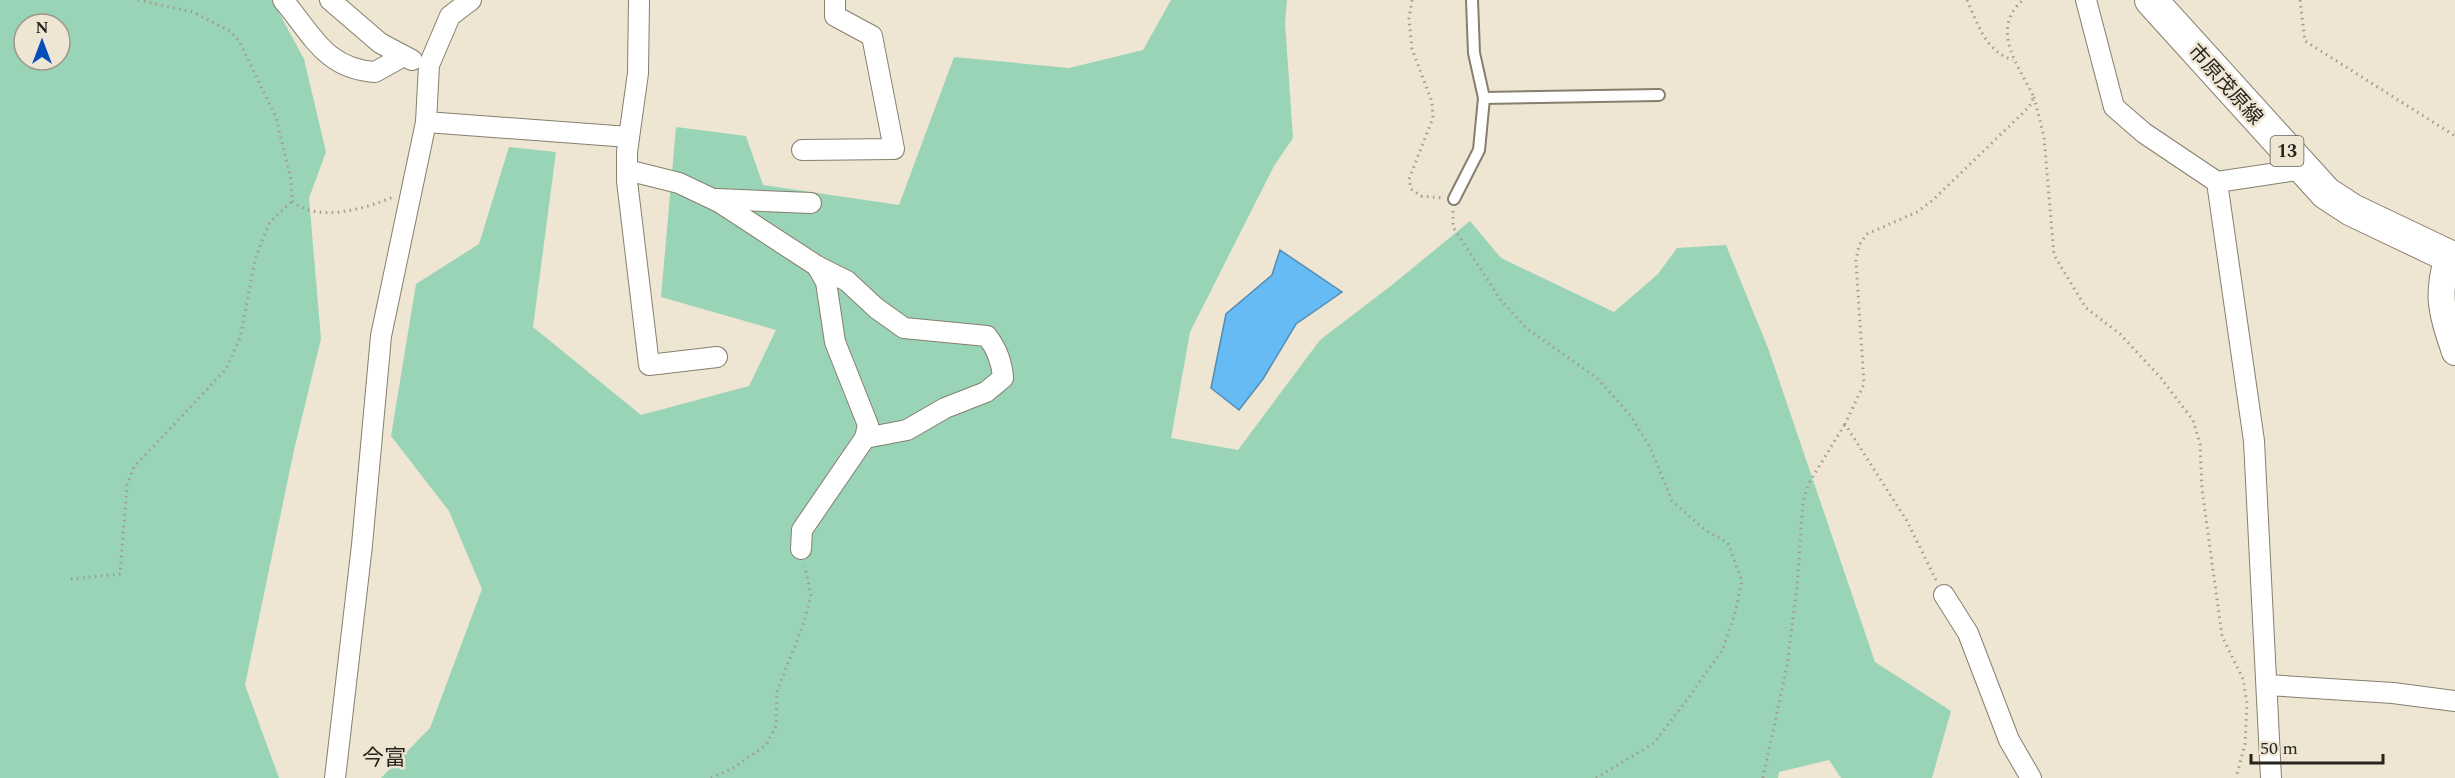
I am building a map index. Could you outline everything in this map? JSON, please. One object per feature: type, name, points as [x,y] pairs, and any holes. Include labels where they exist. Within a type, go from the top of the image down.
[{"type":"main road","name":"市原茂原線","points":[[2151,0],[2326,193],[2352,210],[2452,258]]},
{"type":"street","points":[[283,0],[311,38],[327,55],[344,66],[375,72],[402,57]]},
{"type":"street","points":[[330,0],[346,17],[402,57],[429,65]]},
{"type":"street","points":[[335,778],[362,545],[381,336],[426,122],[429,65],[450,16],[471,0]]},
{"type":"street","points":[[639,0],[638,73],[627,170],[649,365],[717,357]]},
{"type":"street","points":[[802,150],[894,149],[872,36],[835,16],[835,0]]},
{"type":"street","points":[[2086,0],[2114,107],[2144,133],[2217,182],[2303,169]]},
{"type":"street","points":[[426,122],[629,137]]},
{"type":"street","points":[[627,170],[679,183],[713,199],[817,266],[847,281],[876,308],[904,328],[987,336],[996,347],[1002,364],[1003,378],[986,392],[945,408],[907,430],[865,438]]},
{"type":"street","points":[[2217,182],[2254,441],[2271,778]]},
{"type":"street","points":[[713,199],[811,203]]},
{"type":"street","points":[[2452,258],[2440,282],[2442,303],[2455,352]]},
{"type":"street","points":[[801,549],[802,530],[865,438],[868,425],[835,342],[826,282],[817,266]]},
{"type":"street","points":[[1944,595],[1968,633],[2009,740],[2031,778]]},
{"type":"street","points":[[2267,686],[2393,693],[2455,701]]},
{"type":"lane","points":[[1454,199],[1479,150],[1484,98],[1474,53],[1472,0]]},
{"type":"lane","points":[[1484,98],[1659,95]]},
{"type":"path","points":[[138,0],[193,12],[230,31],[239,41],[276,117],[291,180],[292,201],[300,208],[321,212],[356,209],[380,203],[411,189]]},
{"type":"path","points":[[1412,0],[1409,19],[1412,49],[1432,102],[1433,118],[1409,179],[1411,189],[1421,196],[1454,199],[1453,227],[1500,298],[1526,328],[1597,378],[1630,415],[1650,447],[1672,501],[1705,530],[1728,543],[1742,581],[1723,649],[1689,697],[1654,743],[1596,778]]},
{"type":"path","points":[[1966,0],[1984,40],[2002,56],[2014,60]]},
{"type":"path","points":[[2023,0],[2010,15],[2007,35],[2014,60],[2034,97],[2044,137],[2054,255],[2086,308],[2120,334],[2160,377],[2193,420],[2200,444],[2202,489],[2222,636],[2243,679],[2247,703],[2245,744],[2236,778]]},
{"type":"path","points":[[2300,0],[2305,41],[2455,136]]},
{"type":"path","points":[[1763,778],[1787,666],[1797,587],[1803,501],[1809,483],[1845,424],[1864,384],[1856,261],[1859,245],[1867,234],[1917,212],[1933,200],[2029,107],[2034,97]]},
{"type":"path","points":[[71,579],[120,574],[127,485],[134,467],[226,369],[240,338],[255,260],[263,238],[270,222],[292,201]]},
{"type":"path","points":[[1845,424],[1907,521],[1944,595]]},
{"type":"path","points":[[711,778],[733,768],[766,745],[776,726],[777,691],[802,628],[811,596],[801,549]]},
{"type":"green space","points":[[0,0],[272,0],[304,59],[326,152],[309,198],[321,339],[294,450],[245,685],[279,778],[0,778]]},
{"type":"green space","points":[[1171,0],[1287,0],[1285,22],[1293,138],[1274,166],[1190,332],[1171,438],[1238,450],[1320,340],[1470,221],[1501,258],[1614,312],[1658,274],[1677,248],[1726,245],[1768,348],[1875,662],[1951,711],[1932,778],[1841,778],[1829,760],[1779,772],[1778,778],[381,778],[430,728],[482,589],[449,511],[391,436],[416,284],[479,244],[509,147],[556,152],[533,327],[641,415],[749,386],[776,330],[661,297],[676,127],[746,136],[763,185],[899,205],[954,57],[1069,68],[1143,50]]},
{"type":"water","points":[[1280,250],[1342,292],[1296,324],[1263,379],[1239,410],[1211,388],[1226,314],[1272,275]]},
{"type":"district","name":"今富","points":[[384,757]]}]
